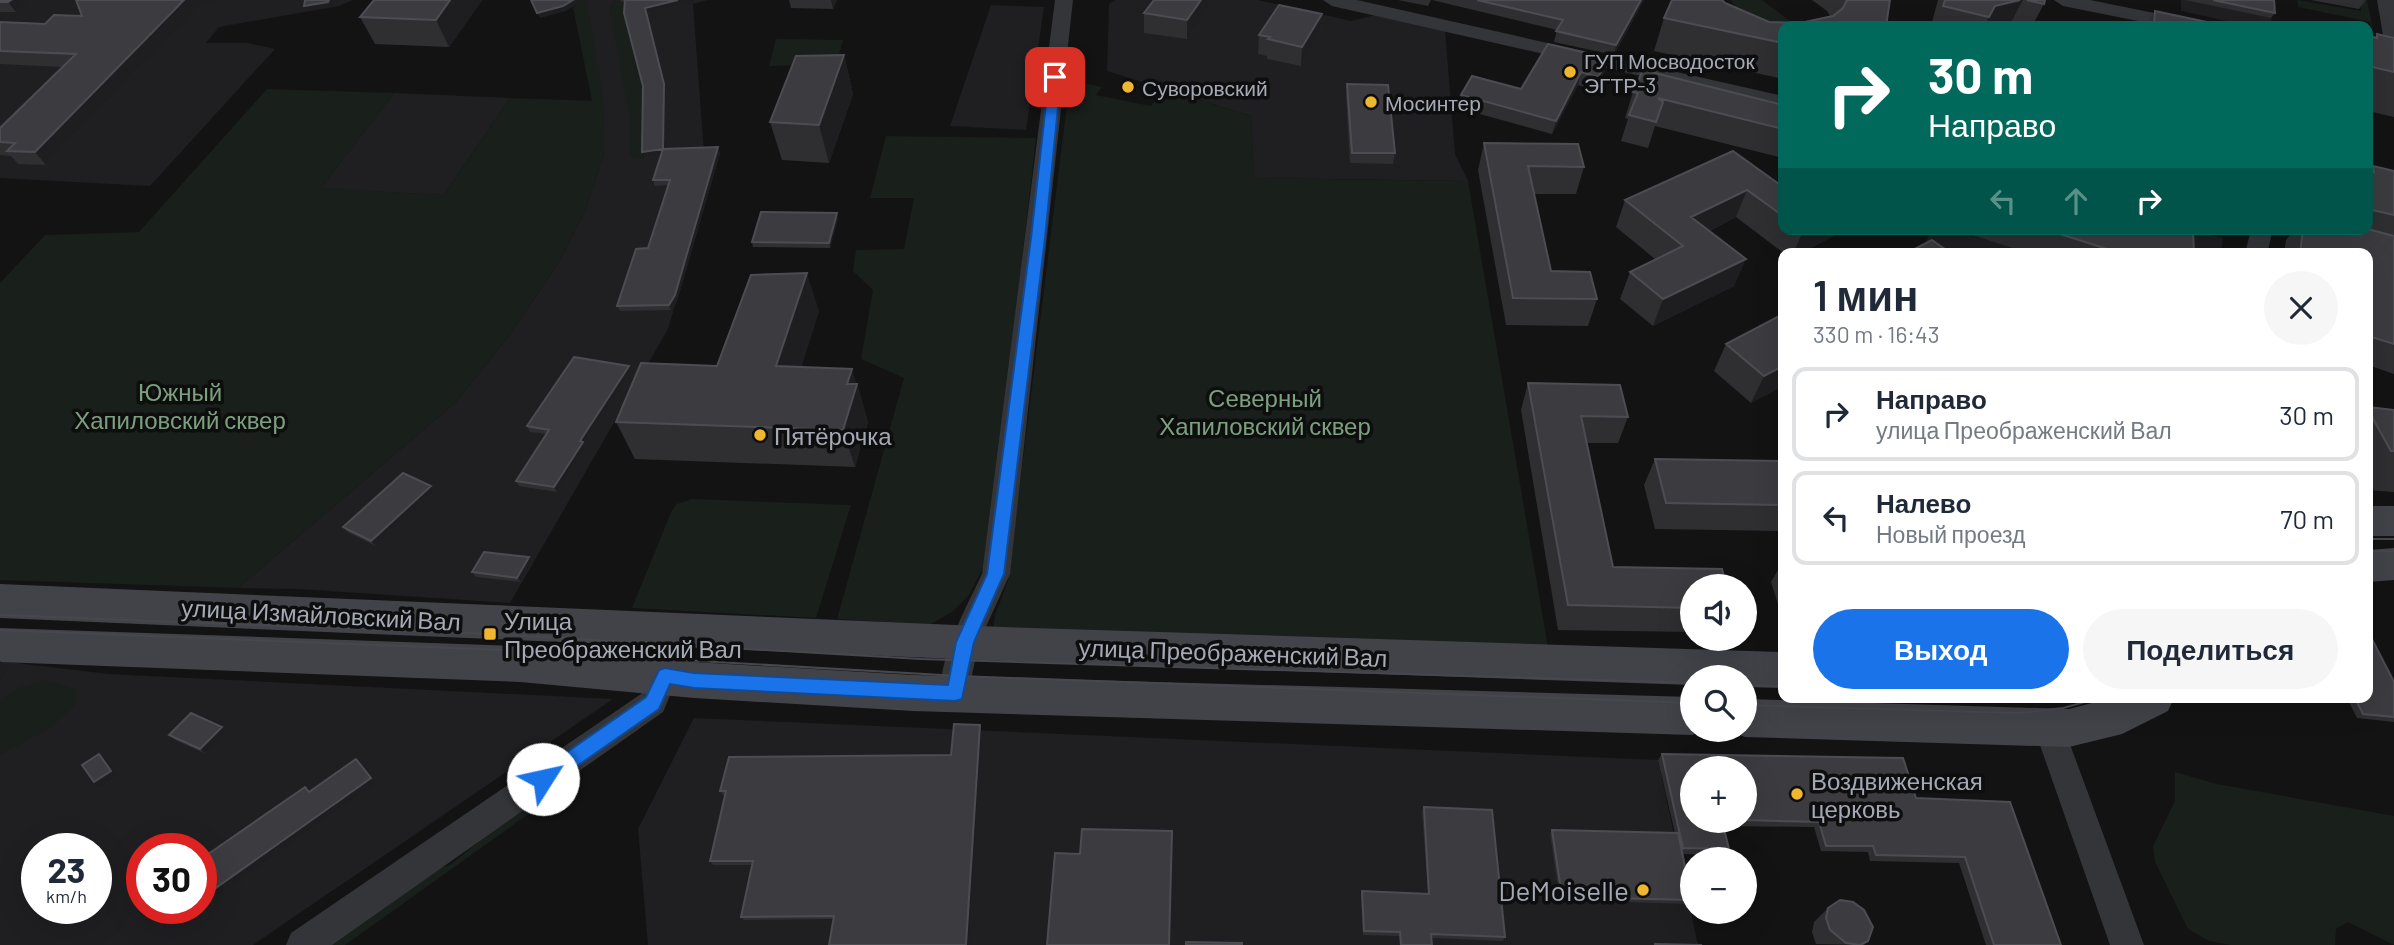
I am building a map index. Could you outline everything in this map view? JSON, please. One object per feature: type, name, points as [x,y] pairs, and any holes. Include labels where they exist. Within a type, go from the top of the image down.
[{"type":"main road","points":[[2373,521],[2394,521]]},
{"type":"main road","points":[[2373,566],[2394,564]]},
{"type":"main road","name":"улица Измайловский Вал","points":[[0,601],[683,631]]},
{"type":"main road","name":"улица Преображенский Вал","points":[[683,631],[712,629],[965,642],[1778,670]]},
{"type":"main road","name":"улица Измайловский Вал","points":[[0,645],[506,664],[665,676]]},
{"type":"main road","name":"улица Преображенский Вал","points":[[665,676],[708,681],[955,694],[1680,716]]},
{"type":"main road","points":[[1757,718],[2049,728],[2107,721],[2143,703]]},
{"type":"street","points":[[955,694],[965,642],[996,574],[1065,0]]},
{"type":"street","points":[[1332,0],[1441,16],[1778,101]]},
{"type":"street","points":[[2063,0],[2165,21]]},
{"type":"street","points":[[2386,0],[2394,41]]},
{"type":"street","points":[[303,945],[652,703],[683,631]]},
{"type":"street","points":[[2049,728],[2127,945]]},
{"type":"shaded area","points":[[0,0],[353,0],[339,6],[219,27],[206,43],[248,43],[275,49],[150,186],[0,178]]},
{"type":"shaded area","points":[[531,0],[708,0],[693,4],[704,153],[720,153],[668,329],[510,603],[299,589],[238,588],[456,402],[508,337],[557,265],[586,209],[605,152],[573,7]]},
{"type":"shaded area","points":[[1115,0],[1258,0],[1351,21],[1375,15],[1445,30],[1455,154],[1468,181],[1254,178],[1251,116],[1107,71],[1109,4]]},
{"type":"shaded area","points":[[2181,0],[2270,0],[2272,21],[2227,21],[2181,11]]},
{"type":"shaded area","points":[[991,5],[1044,7],[1026,130],[950,126]]},
{"type":"shaded area","points":[[394,93],[510,98],[444,195],[320,189]]},
{"type":"shaded area","points":[[1929,235],[2210,235],[2223,238],[2222,248],[1924,248]]},
{"type":"shaded area","points":[[0,661],[109,674],[613,699],[253,945],[0,945]]},
{"type":"shaded area","points":[[694,718],[1658,760],[1680,862],[1680,924],[1693,924],[1698,945],[648,945],[638,829]]},
{"type":"green space","name":"Южный Хапиловский сквер","points":[[587,0],[603,99],[605,152],[586,209],[557,265],[508,337],[456,402],[238,588],[0,580],[0,283],[45,235],[139,232],[267,89],[394,93],[321,188],[444,195],[510,98],[592,101],[573,7]]},
{"type":"green space","points":[[614,0],[627,4],[645,91],[644,158],[629,157],[629,113],[609,8]]},
{"type":"green space","points":[[1731,0],[1762,0],[1790,21],[1778,21],[1778,27],[1752,34]]},
{"type":"green space","points":[[2297,0],[2361,11],[2360,0],[2367,0],[2371,21],[2365,21],[2298,7]]},
{"type":"green space","points":[[776,39],[843,40],[836,65],[769,66]]},
{"type":"green space","name":"Северный Хапиловский сквер","points":[[1070,80],[1102,87],[1096,95],[1151,106],[1164,89],[1251,116],[1254,178],[1468,181],[1549,653],[993,630],[995,615],[1008,581]]},
{"type":"green space","points":[[886,136],[1036,138],[992,522],[983,568],[969,595],[952,612],[929,625],[837,619],[904,378],[861,359],[873,290],[853,271],[856,250],[904,249],[914,198],[870,198]]},
{"type":"green space","points":[[692,499],[851,505],[816,618],[632,608],[672,510],[677,504]]},
{"type":"green space","points":[[46,680],[77,690],[74,706],[51,727],[0,755],[0,700],[16,689]]},
{"type":"green space","points":[[2175,772],[2217,784],[2394,816],[2394,945],[2348,922],[2336,929],[2335,945],[2231,945],[2209,941],[2188,929],[2155,862],[2153,846],[2175,801]]},
{"type":"green space","points":[[549,795],[548,800],[345,945],[322,945],[429,871],[450,865],[533,798]]},
{"type":"building","points":[[76,0],[184,0],[35,152],[7,151],[15,143],[0,142],[0,128],[76,54],[0,51],[0,22],[45,24],[54,15],[82,16]]},
{"type":"building","points":[[305,0],[329,0],[304,6]]},
{"type":"building","points":[[374,0],[450,0],[436,20],[360,17]]},
{"type":"building","points":[[531,0],[573,0],[563,6],[537,13]]},
{"type":"building","points":[[625,0],[678,0],[645,8],[664,84],[663,149],[642,152],[643,86],[624,13]]},
{"type":"building","points":[[1154,0],[1201,0],[1187,20],[1144,13]]},
{"type":"building","points":[[1477,0],[1641,0],[1616,45],[1556,31],[1563,20]]},
{"type":"building","points":[[1672,0],[1722,0],[1769,22],[1778,22],[1778,42],[1664,18]]},
{"type":"building","points":[[1847,0],[1890,0],[1887,21],[1809,21],[1833,16],[1843,8]]},
{"type":"building","points":[[1945,0],[2020,0],[1995,6],[1989,17],[1943,6]]},
{"type":"building","points":[[2027,0],[2045,0],[2044,4]]},
{"type":"building","points":[[2213,0],[2274,0],[2275,13]]},
{"type":"building","points":[[1279,5],[1322,14],[1302,47],[1259,35]]},
{"type":"building","points":[[2155,11],[2202,21],[2154,21]]},
{"type":"building","points":[[2377,34],[2394,38],[2394,72],[2373,67],[2373,37],[2377,38]]},
{"type":"building","points":[[1548,44],[1609,58],[1598,77],[1581,72],[1556,121],[1461,95],[1472,76],[1521,89]]},
{"type":"building","points":[[844,55],[819,125],[770,122],[796,56]]},
{"type":"building","points":[[1643,70],[1778,104],[1778,128],[1658,98],[1663,102],[1656,122],[1629,115],[1638,93],[1633,92]]},
{"type":"building","points":[[1347,84],[1388,85],[1395,153],[1352,153]]},
{"type":"building","points":[[1484,143],[1578,144],[1584,167],[1528,166],[1551,271],[1590,272],[1597,299],[1513,298]]},
{"type":"building","points":[[718,147],[675,295],[669,305],[617,306],[636,249],[648,248],[670,180],[653,180],[663,149]]},
{"type":"building","points":[[1733,151],[1778,183],[1778,212],[1747,190],[1691,217],[1746,259],[1663,299],[1630,272],[1683,246],[1625,200]]},
{"type":"building","points":[[2373,166],[2394,171],[2394,215],[2373,210]]},
{"type":"building","points":[[761,212],[837,213],[829,243],[752,242]]},
{"type":"building","points":[[2373,230],[2394,236],[2394,344],[2373,338],[2373,248],[2301,248],[2302,235],[2373,235]]},
{"type":"building","points":[[2063,235],[2193,235],[2194,248],[2104,248]]},
{"type":"building","points":[[1932,240],[1943,248],[1917,248]]},
{"type":"building","points":[[807,273],[776,366],[852,369],[847,384],[857,384],[843,430],[616,422],[641,363],[717,366],[751,275]]},
{"type":"building","points":[[1778,317],[1778,369],[1764,376],[1726,344]]},
{"type":"building","points":[[574,357],[629,366],[580,441],[583,442],[554,487],[516,481],[549,430],[527,426]]},
{"type":"building","points":[[1528,383],[1620,385],[1628,417],[1581,416],[1613,567],[1722,569],[1723,574],[1680,574],[1680,608],[1568,605]]},
{"type":"building","points":[[2373,408],[2394,410],[2394,451],[2391,451],[2373,419]]},
{"type":"building","points":[[1655,459],[1778,461],[1778,505],[1666,503]]},
{"type":"building","points":[[403,473],[431,486],[371,541],[343,527]]},
{"type":"building","points":[[484,552],[529,557],[517,578],[472,572]]},
{"type":"building","points":[[2373,641],[2394,682],[2394,717],[2363,714],[2358,703],[2373,703]]},
{"type":"building","points":[[191,713],[222,727],[200,749],[169,735]]},
{"type":"building","points":[[954,724],[980,725],[966,945],[829,945],[834,916],[741,917],[753,861],[710,861],[726,791],[720,791],[729,757],[951,755]]},
{"type":"building","points":[[99,754],[111,771],[94,782],[82,765]]},
{"type":"building","points":[[1662,754],[1903,758],[1916,798],[2010,802],[2061,945],[1994,945],[1965,857],[1876,855],[1873,846],[1826,846],[1819,822],[1757,820],[1757,756],[1680,756],[1680,833],[1725,833],[1728,847],[1683,847]]},
{"type":"building","points":[[356,759],[371,778],[217,887],[217,848],[305,787],[309,792]]},
{"type":"building","points":[[1424,807],[1492,810],[1505,937],[1431,934],[1432,945],[1401,945],[1400,932],[1364,931],[1362,891],[1429,894]]},
{"type":"building","points":[[1082,829],[1172,831],[1169,945],[1047,945],[1055,853],[1080,854]]},
{"type":"building","points":[[1552,830],[1678,833],[1681,847],[1680,900],[1562,897]]},
{"type":"building","points":[[1840,900],[1853,902],[1864,910],[1873,927],[1868,941],[1860,945],[1846,943],[1830,930],[1826,918],[1828,908]]},
{"type":"building","points":[[1186,942],[1242,943],[1242,945],[1186,945]]},
{"type":"tram line","points":[[2373,539],[2394,539]]},
{"type":"tram line","points":[[2373,551],[2394,551]]},
{"type":"tram line","points":[[0,615],[490,634],[921,659],[1680,683]]},
{"type":"tram line","points":[[0,630],[526,651],[959,676],[1680,703]]},
{"type":"tram line","points":[[1757,685],[1778,686]]},
{"type":"tram line","points":[[1757,705],[2018,713],[2063,708],[2081,703]]},
{"type":"place","name":"ГУП Мосводосток ЭГТР-3","points":[[1570,72]]},
{"type":"place","name":"Суворовский","points":[[1128,87]]},
{"type":"place","name":"Мосинтер","points":[[1371,102]]},
{"type":"place","name":"Пятёрочка","points":[[760,435]]},
{"type":"place","name":"Улица Преображенский Вал","points":[[490,634]]},
{"type":"place","name":"Воздвиженская церковь","points":[[1797,794]]},
{"type":"place","name":"DeMoiselle","points":[[1643,890]]},
{"type":"route","points":[[543,779],[652,703],[665,676],[694,680],[955,694],[965,642],[996,574],[1055,77]]}]
